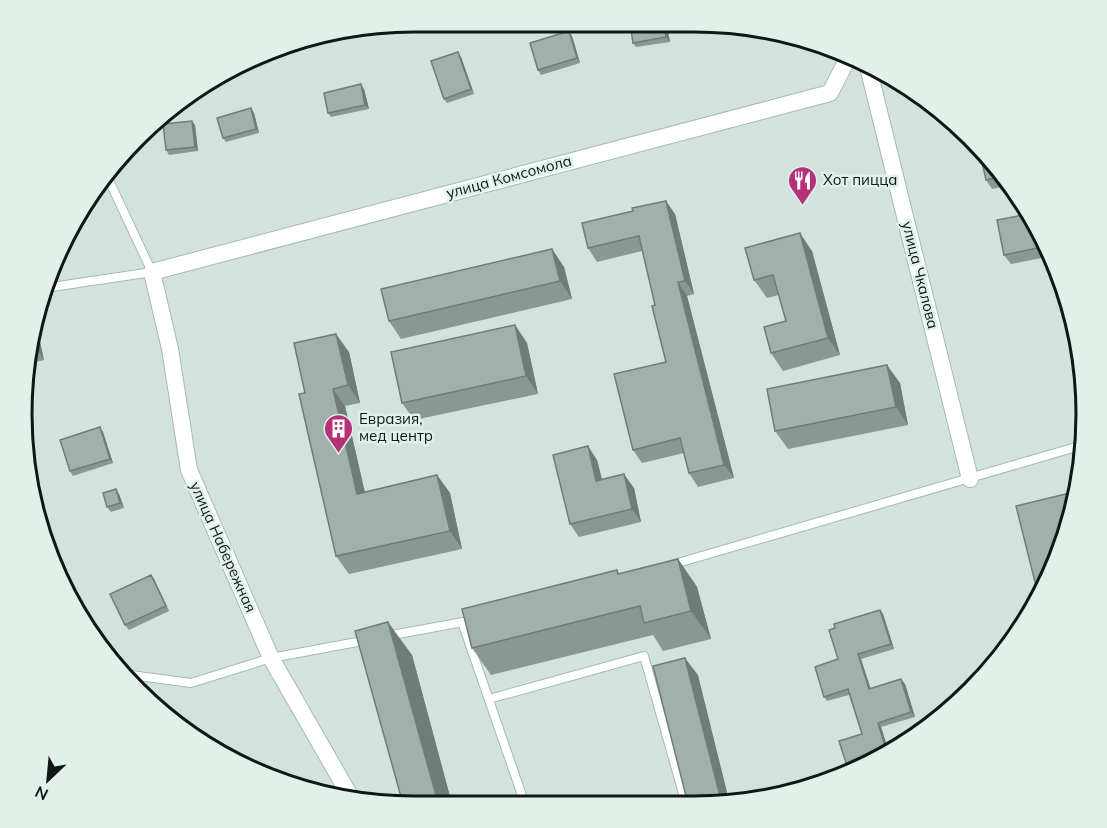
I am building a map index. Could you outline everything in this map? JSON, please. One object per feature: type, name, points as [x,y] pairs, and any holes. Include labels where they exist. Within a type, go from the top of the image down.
[{"type":"street","name":"улица Комсомола","points":[[152,272],[830,93],[845,64]]},
{"type":"street","name":"улица Чкалова","points":[[870,75],[970,479]]},
{"type":"street","name":"улица Набережная","points":[[152,272],[170,349],[189,470],[271,658],[347,790]]},
{"type":"lane","points":[[53,288],[152,272],[110,182]]},
{"type":"lane","points":[[662,568],[1074,448]]},
{"type":"lane","points":[[383,637],[481,619]]},
{"type":"lane","points":[[462,622],[522,796]]},
{"type":"lane","points":[[136,676],[191,683],[271,658],[372,639]]},
{"type":"lane","points":[[489,699],[644,656],[684,796]]},
{"type":"building","points":[[569,32],[577,58],[538,70],[530,43]]},
{"type":"building","points":[[631,32],[665,32],[666,37],[633,43]]},
{"type":"building","points":[[458,52],[471,89],[444,99],[431,61]]},
{"type":"building","points":[[361,84],[365,105],[328,113],[324,93]]},
{"type":"building","points":[[251,108],[256,129],[223,138],[217,118]]},
{"type":"building","points":[[192,121],[195,147],[166,150],[165,124]]},
{"type":"building","points":[[982,164],[994,178],[986,180]]},
{"type":"building","points":[[666,201],[685,281],[678,282],[724,465],[689,473],[680,438],[633,450],[614,374],[666,362],[652,306],[655,305],[639,236],[588,248],[582,223],[633,211],[632,208]]},
{"type":"building","points":[[1020,216],[1037,248],[1004,255],[997,220]]},
{"type":"building","points":[[800,233],[828,338],[771,353],[764,327],[786,321],[773,275],[754,280],[745,248]]},
{"type":"building","points":[[552,249],[560,281],[389,321],[381,289]]},
{"type":"building","points":[[515,325],[526,376],[402,403],[391,352]]},
{"type":"building","name":"Евразия, мед центр","points":[[336,334],[348,385],[333,389],[357,494],[437,475],[450,531],[336,556],[299,394],[305,393],[294,343]]},
{"type":"building","points":[[887,365],[896,407],[775,431],[767,389]]},
{"type":"building","points":[[100,427],[110,459],[70,471],[60,440]]},
{"type":"building","points":[[588,446],[596,481],[624,474],[632,509],[570,524],[553,455]]},
{"type":"building","points":[[116,489],[120,503],[107,507],[103,493]]},
{"type":"building","points":[[1067,494],[1055,537],[1035,584],[1016,506]]},
{"type":"building","points":[[678,559],[691,611],[644,623],[640,606],[472,648],[462,609],[617,570],[618,574]]},
{"type":"building","points":[[151,575],[166,606],[125,625],[110,594]]},
{"type":"building","points":[[880,610],[891,644],[858,654],[869,689],[901,679],[911,712],[878,723],[885,745],[846,764],[839,741],[862,734],[848,689],[824,697],[815,667],[838,659],[829,630],[835,628],[834,624]]},
{"type":"building","points":[[388,622],[436,796],[401,796],[355,631]]},
{"type":"building","points":[[685,658],[720,796],[686,796],[653,666]]},
{"type":"place","name":"Хот пицца","points":[[802,206]]},
{"type":"place","name":"Евразия, мед центр","points":[[338,454]]}]
